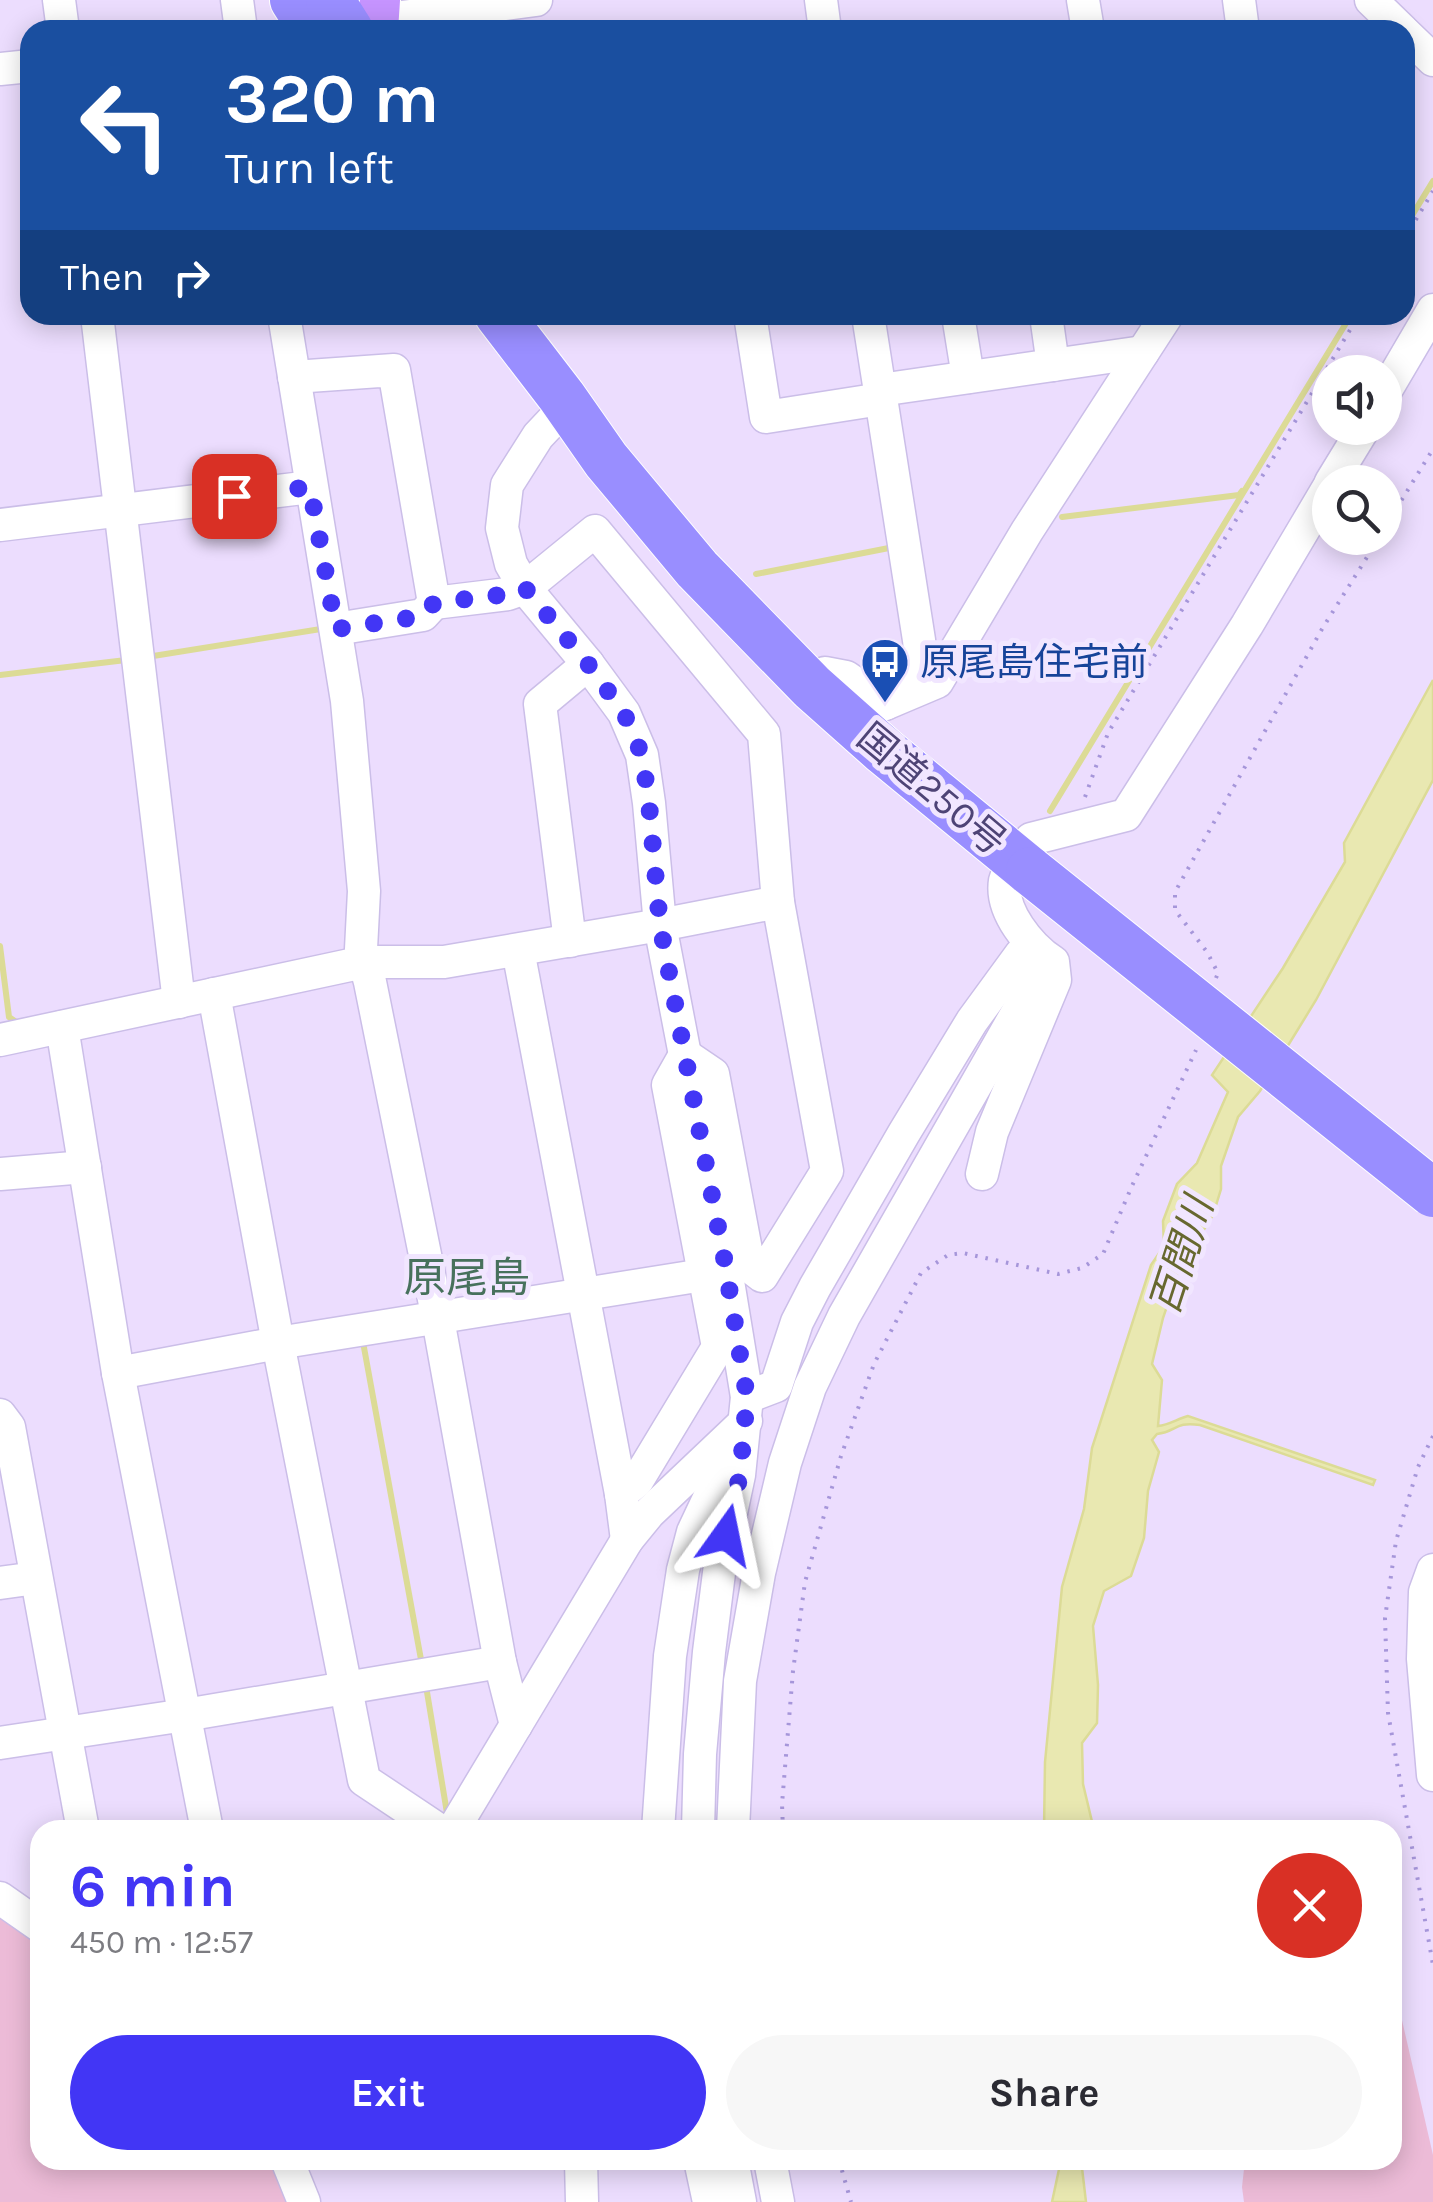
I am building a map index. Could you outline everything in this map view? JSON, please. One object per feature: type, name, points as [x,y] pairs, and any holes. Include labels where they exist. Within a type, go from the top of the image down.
[{"type":"highway","points":[[294,0],[352,18]]},
{"type":"highway","name":"国道250号","points":[[507,325],[606,460],[674,542],[812,687],[884,751],[1433,1176]]},
{"type":"highway","name":"国道250号","points":[[545,325],[662,491],[754,599],[825,673],[1027,859],[1433,1194]]},
{"type":"street","points":[[352,18],[536,0]]},
{"type":"street","points":[[1371,0],[1391,20]]},
{"type":"street","points":[[1402,363],[1433,310]]},
{"type":"street","points":[[97,325],[179,1002]]},
{"type":"street","points":[[286,325],[347,700],[364,891],[361,949],[438,1319],[500,1662],[516,1725]]},
{"type":"street","points":[[752,325],[766,417],[968,377],[1143,352]]},
{"type":"street","points":[[870,325],[923,678],[885,704]]},
{"type":"street","points":[[960,325],[968,377]]},
{"type":"street","points":[[1047,325],[1053,365]]},
{"type":"street","points":[[885,704],[938,682],[1027,530],[1161,325]]},
{"type":"street","points":[[294,377],[394,370],[434,603]]},
{"type":"street","points":[[562,398],[555,418],[538,436],[506,485],[502,528],[511,564],[525,588],[624,713],[642,755],[660,925],[725,1263],[747,1409],[740,1475],[720,1564],[709,1652],[698,1820]]},
{"type":"street","points":[[0,525],[310,487]]},
{"type":"street","points":[[982,1174],[992,1132],[1055,980],[1053,962],[1040,954],[1007,905],[1004,884],[1027,859],[1031,838],[1126,815],[1312,516]]},
{"type":"street","points":[[336,629],[423,616],[434,603],[508,594],[525,588],[595,531],[764,734],[778,902],[827,1171],[762,1276],[749,1266],[714,1074],[685,1055]]},
{"type":"street","points":[[570,941],[540,704],[588,664]]},
{"type":"street","points":[[825,673],[846,677],[885,704]]},
{"type":"street","points":[[0,1032],[0,1040],[364,962],[444,962],[778,902]]},
{"type":"street","points":[[518,950],[621,1494],[626,1540]]},
{"type":"street","points":[[459,1820],[626,1540],[747,1409],[776,1386],[796,1322],[904,1133],[972,1022],[1021,954],[1040,954]]},
{"type":"street","points":[[733,1820],[740,1680],[759,1573],[785,1463],[810,1387],[844,1316],[1040,972],[1040,954]]},
{"type":"street","points":[[214,994],[364,1780],[424,1820]]},
{"type":"street","points":[[62,1027],[118,1372],[205,1820]]},
{"type":"street","points":[[621,1494],[638,1480],[718,1347],[668,1084],[685,1055]]},
{"type":"street","points":[[0,1174],[85,1167]]},
{"type":"street","points":[[118,1372],[704,1275]]},
{"type":"street","points":[[659,1820],[670,1656],[683,1570],[693,1532],[747,1409]]},
{"type":"street","points":[[0,1416],[9,1427],[10,1488],[36,1578],[81,1820]]},
{"type":"street","points":[[1433,1570],[1425,1592],[1424,1658],[1433,1775]]},
{"type":"street","points":[[0,1583],[36,1578]]},
{"type":"street","points":[[0,1744],[500,1662]]},
{"type":"street","points":[[0,1898],[30,1919]]},
{"type":"street","points":[[291,2170],[304,2202]]},
{"type":"street","points":[[581,2170],[582,2202]]},
{"type":"street","points":[[702,2170],[709,2202]]},
{"type":"street","points":[[734,2170],[740,2202]]},
{"type":"street","points":[[772,2170],[778,2202]]},
{"type":"path","points":[[1415,221],[1433,191]]},
{"type":"path","points":[[1073,828],[1108,734],[1353,325]]},
{"type":"path","points":[[1402,500],[1433,450]]},
{"type":"path","points":[[1213,991],[1218,972],[1175,910],[1175,892],[1322,629],[1368,555]]},
{"type":"path","points":[[783,1820],[793,1671],[805,1582],[841,1456],[874,1364],[921,1273],[948,1255],[963,1254],[1058,1274],[1082,1268],[1104,1254],[1198,1045]]},
{"type":"path","points":[[842,2170],[851,2202]]},
{"type":"shaded area","points":[[0,1910],[30,1933],[30,2170],[279,2170],[293,2202],[0,2202]]},
{"type":"shaded area","points":[[1402,2020],[1433,2155],[1433,2202],[1244,2202],[1244,2170],[1402,2170]]},
{"type":"water","name":"百間川","points":[[1433,680],[1433,780],[1316,1000],[1260,1091],[1238,1117],[1221,1166],[1221,1189],[1213,1215],[1180,1268],[1152,1364],[1162,1380],[1158,1426],[1188,1416],[1375,1480],[1373,1485],[1200,1425],[1185,1424],[1157,1434],[1152,1440],[1159,1452],[1148,1491],[1144,1538],[1131,1576],[1104,1591],[1093,1626],[1097,1723],[1082,1743],[1083,1784],[1092,1820],[1044,1820],[1045,1762],[1062,1587],[1084,1509],[1092,1448],[1151,1265],[1164,1246],[1163,1221],[1177,1184],[1197,1163],[1228,1092],[1212,1075],[1283,968],[1345,862],[1344,843]]},
{"type":"water","points":[[1059,2170],[1082,2170],[1086,2202],[1052,2202]]},
{"type":"waterway","points":[[1415,211],[1433,181]]},
{"type":"waterway","points":[[1050,811],[1345,325]]},
{"type":"waterway","points":[[1062,517],[1239,495],[1242,491]]},
{"type":"waterway","points":[[756,574],[894,547]]},
{"type":"waterway","points":[[147,657],[327,628]]},
{"type":"waterway","points":[[0,675],[126,660]]},
{"type":"waterway","points":[[0,946],[9,1017],[19,1024]]},
{"type":"waterway","points":[[363,1342],[422,1665]]},
{"type":"waterway","points":[[426,1686],[447,1813]]},
{"type":"place","name":"原尾島住宅前","points":[[885,704]]},
{"type":"district","name":"原尾島","points":[[467,1277]]},
{"type":"route","points":[[234,496],[310,487],[336,629],[423,616],[434,603],[508,594],[525,588],[624,713],[642,755],[660,925],[747,1397],[740,1475],[726,1535]]}]
